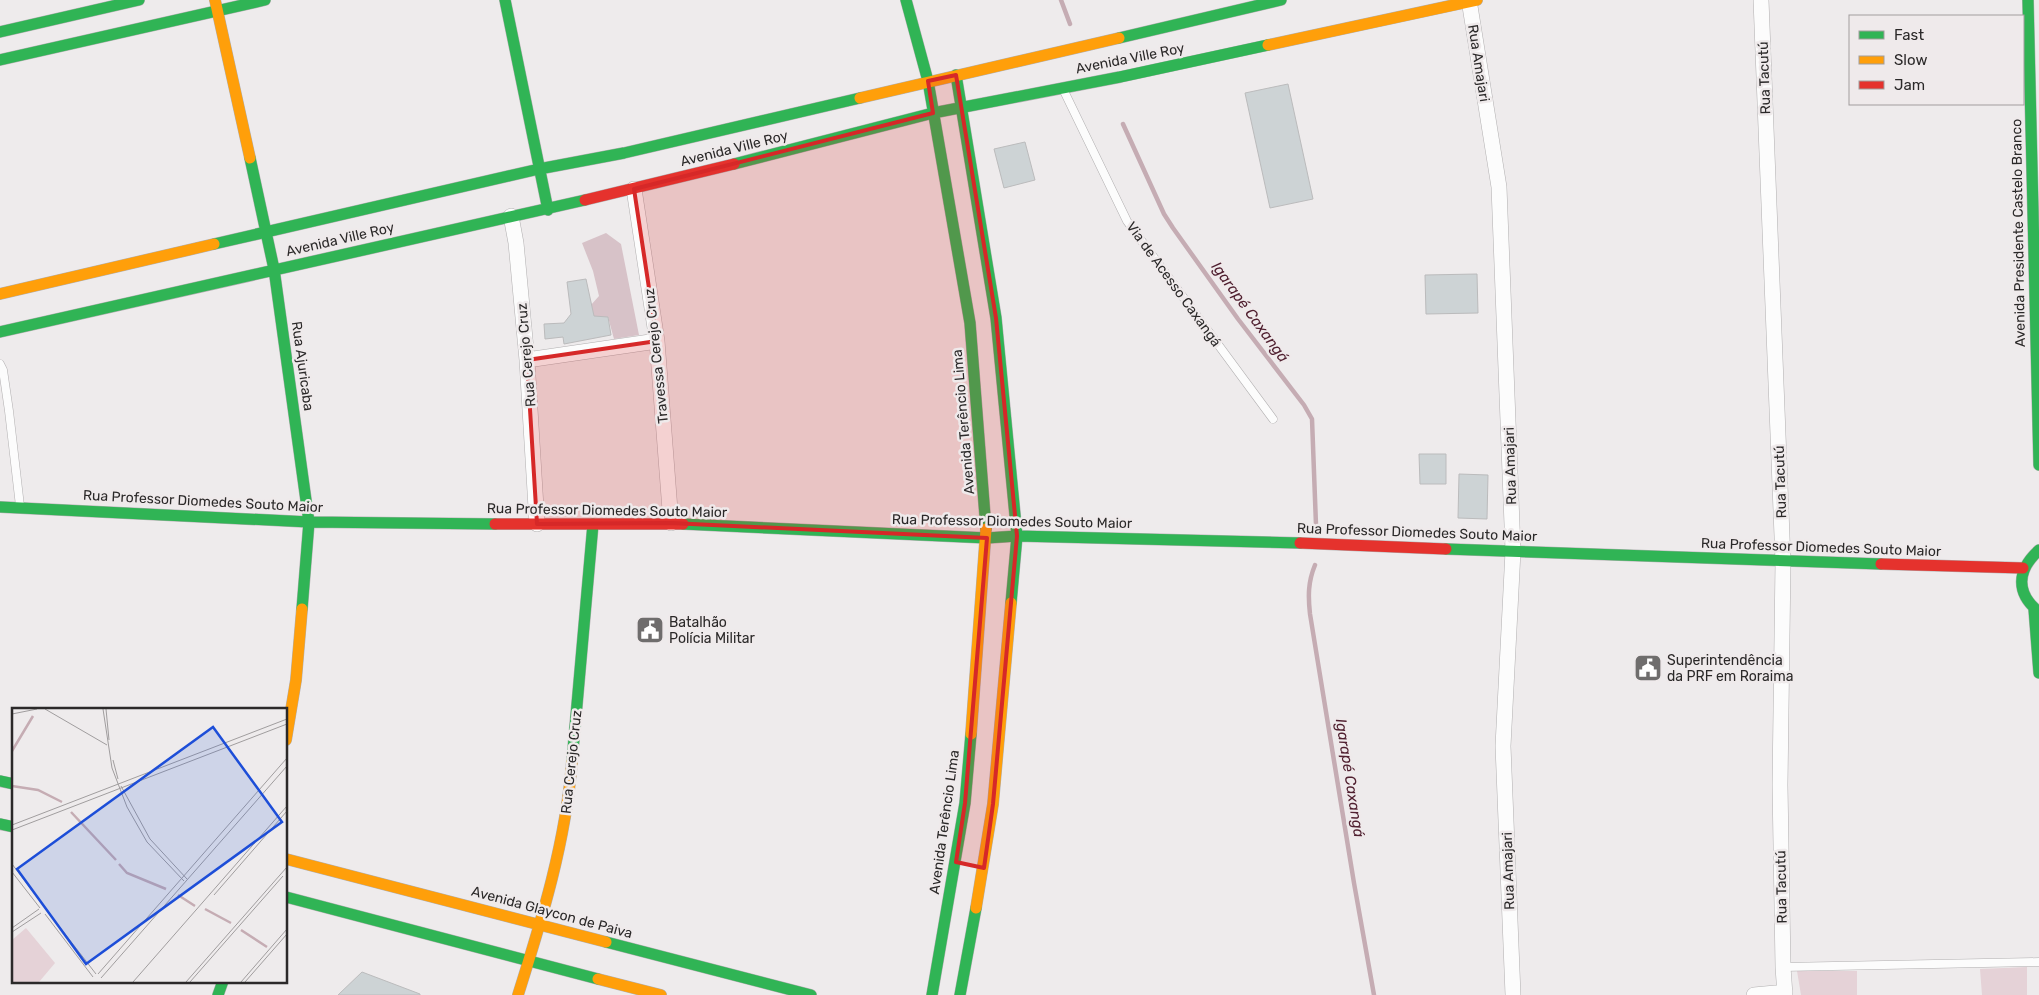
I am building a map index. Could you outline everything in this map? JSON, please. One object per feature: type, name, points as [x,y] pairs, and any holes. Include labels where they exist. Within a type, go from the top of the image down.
[{"type":"main road","points":[[0,32],[139,0]]},
{"type":"main road","points":[[0,60],[216,5],[265,0]]},
{"type":"main road","points":[[505,0],[548,210]]},
{"type":"main road","name":"Avenida Terêncio Lima","points":[[906,0],[928,81],[970,323],[987,538],[964,803],[970,865],[960,995]]},
{"type":"main road","name":"Avenida Ville Roy","points":[[0,294],[539,169],[624,153],[1281,0]]},
{"type":"main road","name":"Avenida Presidente Castelo Branco","points":[[2028,0],[2036,169],[2039,465]]},
{"type":"main road","name":"Avenida Ville Roy","points":[[0,332],[274,269],[634,190],[933,113],[962,109],[1066,86],[1120,77],[1472,1]]},
{"type":"main road","name":"Rua Ajuricaba","points":[[216,5],[274,269],[310,522],[296,680],[288,728]]},
{"type":"main road","name":"Avenida Terêncio Lima","points":[[932,995],[970,865],[993,804],[1017,536],[996,318],[956,75]]},
{"type":"main road","name":"Rua Professor Diomedes Souto Maior","points":[[0,507],[310,522],[671,523],[987,538],[1017,536],[1301,543],[1783,562],[2023,568]]},
{"type":"main road","name":"Rua Cerejo Cruz","points":[[518,995],[540,924],[569,801],[593,524]]},
{"type":"main road","points":[[2039,550],[2030,556],[2023,568],[2021,583],[2025,597],[2037,610],[2039,673]]},
{"type":"main road","name":"Avenida Glaycon de Paiva","points":[[288,860],[811,995]]},
{"type":"main road","points":[[288,898],[661,995]]},
{"type":"main road","points":[[218,995],[223,982]]},
{"type":"street","name":"Rua Tacutú","points":[[1761,0],[1783,562],[1780,785],[1785,994]]},
{"type":"street","name":"Rua Amajari","points":[[1472,1],[1499,187],[1513,551],[1503,746],[1513,995]]},
{"type":"street","name":"Travessa Cerejo Cruz","points":[[634,190],[657,341],[671,523]]},
{"type":"street","name":"Rua Cerejo Cruz","points":[[511,216],[516,243],[528,360],[537,524]]},
{"type":"street","points":[[528,360],[657,341]]},
{"type":"street","points":[[1754,995],[1785,994]]},
{"type":"lane","name":"Via de Acesso Caxangá","points":[[1066,86],[1128,221],[1273,418]]},
{"type":"lane","points":[[0,364],[3,370],[9,411],[20,508]]},
{"type":"lane","points":[[1783,967],[2039,962]]},
{"type":"highlighted area","points":[[956,75],[996,318],[1017,536],[993,804],[984,868],[956,862],[965,803],[987,538],[671,523],[537,524],[527,360],[657,341],[634,189],[933,113],[928,81]]},
{"type":"shaded area","points":[[606,233],[621,244],[639,335],[614,339],[608,317],[594,317],[591,305],[599,296],[593,271],[582,243]]},
{"type":"shaded area","points":[[2027,967],[2027,995],[1982,995],[1980,969]]},
{"type":"shaded area","points":[[1797,971],[1857,971],[1857,995],[1801,995]]},
{"type":"building","points":[[1288,84],[1313,199],[1270,208],[1245,93]]},
{"type":"building","points":[[1025,142],[1035,180],[1004,188],[994,149]]},
{"type":"building","points":[[1477,274],[1478,313],[1426,314],[1425,275]]},
{"type":"building","points":[[586,279],[594,316],[608,317],[611,335],[564,344],[563,337],[545,339],[544,324],[564,323],[571,314],[567,282]]},
{"type":"building","points":[[1419,454],[1446,454],[1446,484],[1420,484]]},
{"type":"building","points":[[1459,474],[1488,475],[1487,519],[1458,518]]},
{"type":"building","points":[[362,972],[420,994],[420,995],[338,995]]},
{"type":"waterway","name":"Igarapé Caxangá","points":[[1061,0],[1070,24]]},
{"type":"waterway","name":"Igarapé Caxangá","points":[[1123,124],[1164,214],[1238,319],[1304,405],[1312,419],[1316,525]]},
{"type":"waterway","name":"Igarapé Caxangá","points":[[1315,565],[1309,589],[1310,614],[1374,995]]},
{"type":"traffic: fast","points":[[0,32],[139,0]]},
{"type":"traffic: fast","points":[[0,60],[265,0]]},
{"type":"traffic: fast","points":[[505,0],[548,210]]},
{"type":"traffic: fast","points":[[906,0],[928,81],[970,323],[986,529]]},
{"type":"traffic: fast","points":[[1119,38],[1281,0]]},
{"type":"traffic: fast","points":[[2028,0],[2039,465]]},
{"type":"traffic: fast","points":[[734,164],[933,113],[1120,77],[1268,45]]},
{"type":"traffic: fast","points":[[956,75],[996,318],[1017,536],[1011,603]]},
{"type":"traffic: fast","points":[[214,244],[539,169],[624,153],[860,98]]},
{"type":"traffic: fast","points":[[250,158],[274,269],[309,522],[302,609]]},
{"type":"traffic: fast","points":[[0,332],[585,200]]},
{"type":"traffic: fast","points":[[0,507],[309,522],[495,524]]},
{"type":"traffic: fast","points":[[572,761],[593,524]]},
{"type":"traffic: fast","points":[[683,524],[987,538],[1017,536],[1300,543]]},
{"type":"traffic: fast","points":[[1446,549],[1881,564]]},
{"type":"traffic: fast","points":[[2039,550],[2026,565],[2022,581],[2026,597],[2039,612]]},
{"type":"traffic: fast","points":[[2034,609],[2039,673]]},
{"type":"traffic: fast","points":[[932,995],[965,803],[971,734]]},
{"type":"traffic: fast","points":[[0,781],[12,784]]},
{"type":"traffic: fast","points":[[0,824],[12,827]]},
{"type":"traffic: fast","points":[[288,898],[598,979]]},
{"type":"traffic: fast","points":[[960,995],[976,908]]},
{"type":"traffic: fast","points":[[606,942],[811,995]]},
{"type":"traffic: fast","points":[[218,995],[223,982]]},
{"type":"traffic: slow","points":[[215,0],[250,158]]},
{"type":"traffic: slow","points":[[1268,45],[1477,0]]},
{"type":"traffic: slow","points":[[860,98],[1119,38]]},
{"type":"traffic: slow","points":[[0,294],[214,244]]},
{"type":"traffic: slow","points":[[971,734],[986,529]]},
{"type":"traffic: slow","points":[[976,908],[993,804],[1011,603]]},
{"type":"traffic: slow","points":[[288,728],[296,680],[302,609]]},
{"type":"traffic: slow","points":[[518,995],[536,938],[559,850],[572,761]]},
{"type":"traffic: slow","points":[[288,860],[606,942]]},
{"type":"traffic: slow","points":[[598,979],[661,995]]},
{"type":"traffic: jam","points":[[585,200],[734,164]]},
{"type":"traffic: jam","points":[[495,524],[683,524]]},
{"type":"traffic: jam","points":[[1300,543],[1446,549]]},
{"type":"traffic: jam","points":[[1881,564],[2023,568]]},
{"type":"place","name":"Batalhão Polícia Militar","points":[[650,630]]},
{"type":"place","name":"Superintendência da PRF em Roraima","points":[[1648,668]]}]
